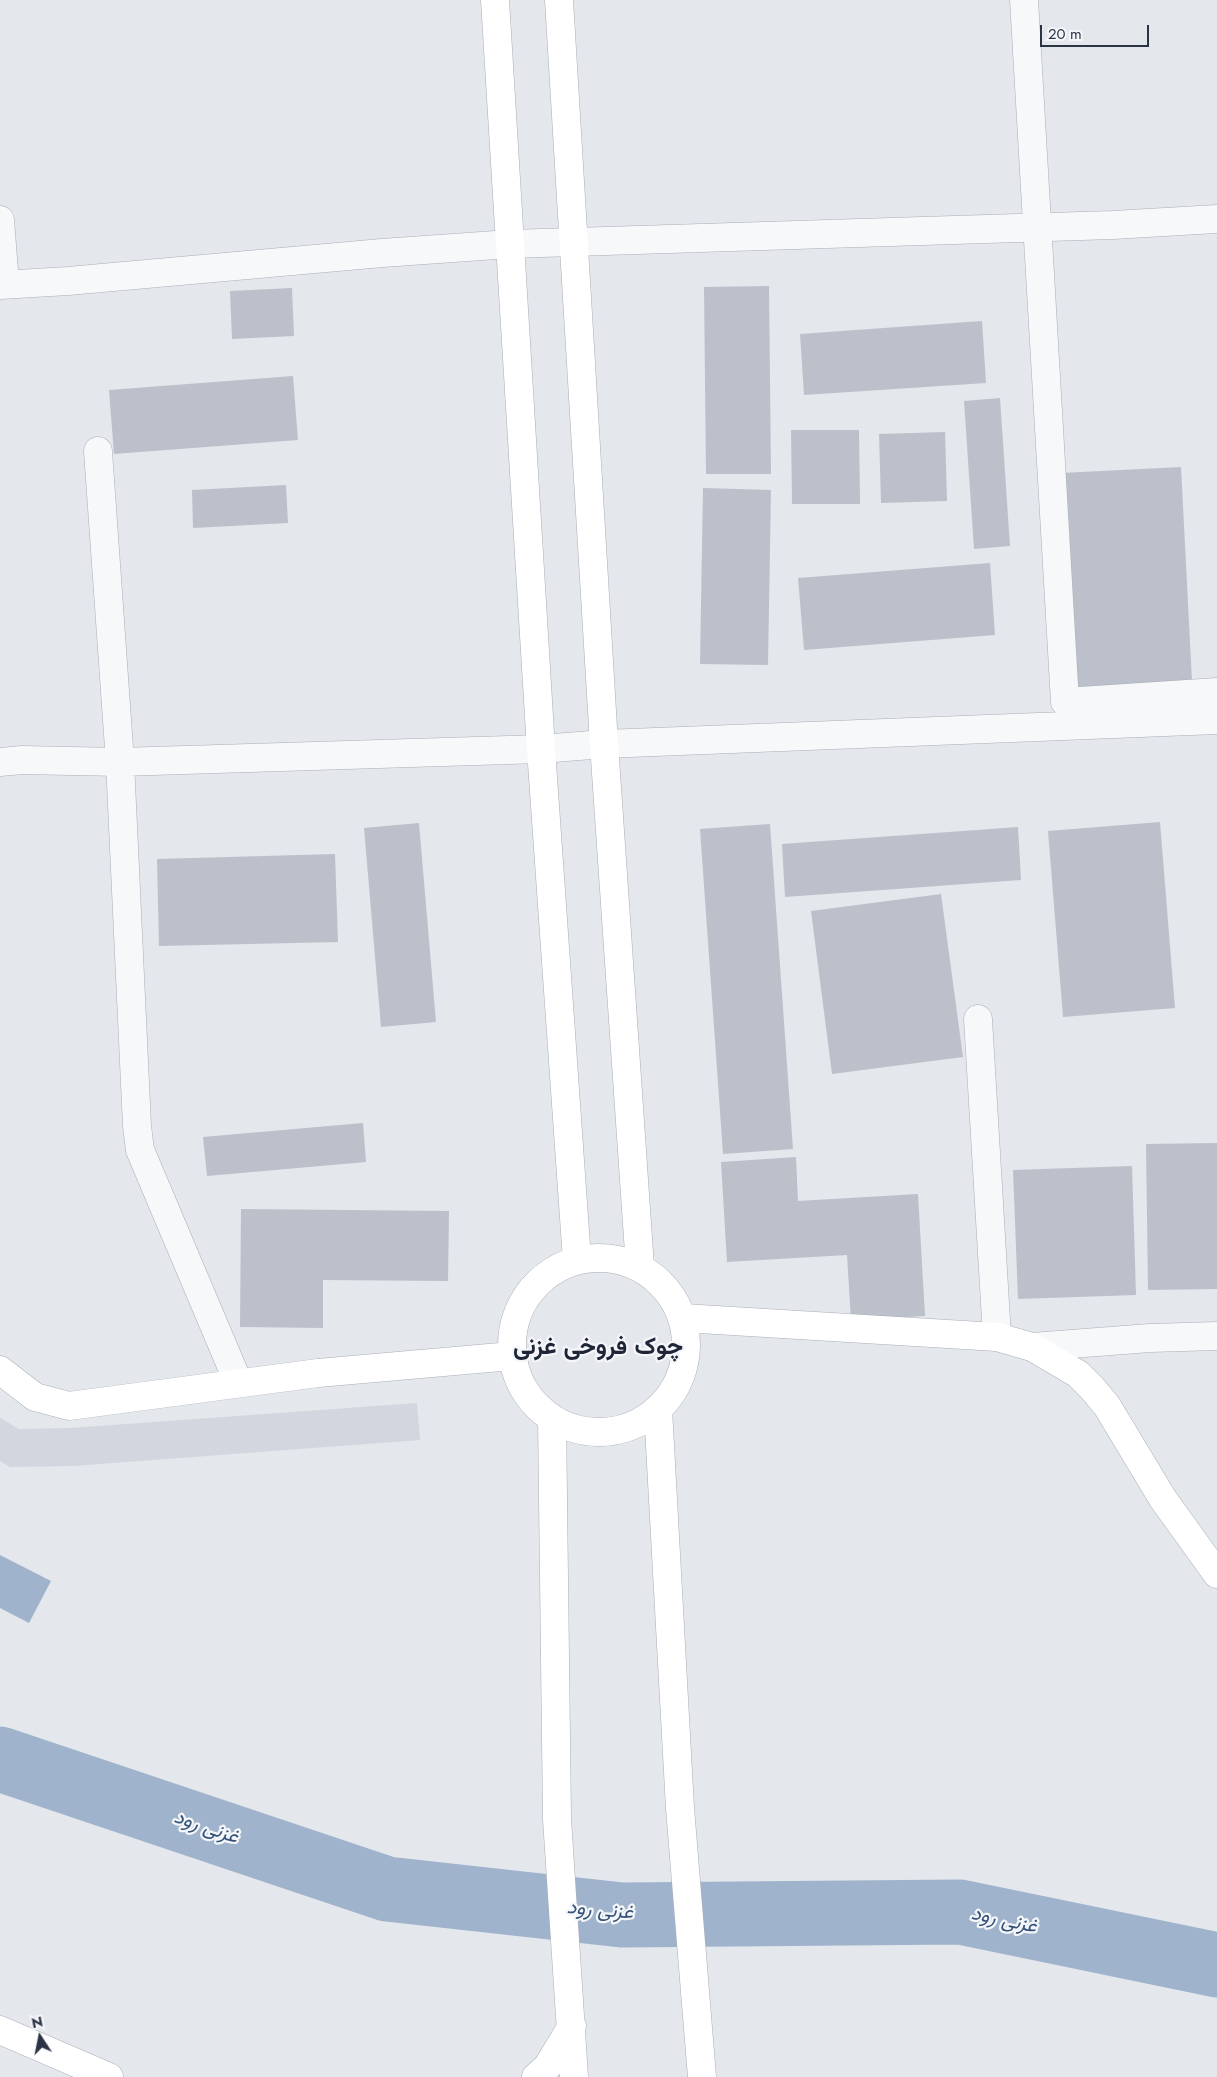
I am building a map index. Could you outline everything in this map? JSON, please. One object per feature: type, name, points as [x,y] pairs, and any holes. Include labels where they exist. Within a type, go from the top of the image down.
[{"type":"street","points":[[495,0],[541,749],[577,1260]]},
{"type":"street","points":[[559,0],[604,744],[640,1267]]},
{"type":"street","points":[[1024,0],[1065,702],[1217,692]]},
{"type":"street","points":[[0,220],[2,285],[510,244],[1036,228],[1217,219]]},
{"type":"street","points":[[98,451],[120,762],[137,1126],[140,1150],[238,1382]]},
{"type":"street","points":[[0,762],[22,760],[120,762],[541,749],[604,744],[1217,720]]},
{"type":"street","points":[[978,1019],[997,1337]]},
{"type":"street","points":[[609,1258],[640,1267],[667,1288],[683,1318],[686,1351],[678,1383],[658,1409],[634,1424],[607,1432],[578,1429],[552,1418],[537,1407],[525,1391],[516,1374],[512,1356],[514,1324],[526,1296],[548,1273],[577,1260],[609,1258]]},
{"type":"street","points":[[683,1318],[997,1337],[1032,1346],[1078,1374],[1106,1406],[1163,1499],[1217,1574]]},
{"type":"street","points":[[1032,1346],[1150,1338],[1217,1336]]},
{"type":"street","points":[[0,1370],[35,1397],[69,1406],[238,1382],[512,1356]]},
{"type":"street","points":[[658,1409],[680,1808],[702,2077]]},
{"type":"street","points":[[552,1418],[557,1819],[570,1992],[574,2077]]},
{"type":"street","points":[[542,2073],[572,2026]]},
{"type":"street","points":[[0,2030],[109,2077]]},
{"type":"shaded area","points":[[417,1403],[420,1440],[73,1466],[10,1467],[0,1461],[0,1418],[19,1429],[71,1428]]},
{"type":"water","points":[[0,1555],[51,1581],[29,1623],[0,1608]]},
{"type":"building","points":[[769,286],[771,474],[706,474],[704,287]]},
{"type":"building","points":[[292,288],[294,336],[232,339],[230,291]]},
{"type":"building","points":[[982,321],[986,383],[804,395],[800,334]]},
{"type":"building","points":[[293,376],[298,440],[114,454],[109,390]]},
{"type":"building","points":[[1000,398],[1010,546],[974,549],[964,401]]},
{"type":"building","points":[[791,430],[859,430],[860,504],[792,504]]},
{"type":"building","points":[[945,432],[947,501],[881,503],[879,434]]},
{"type":"building","points":[[1181,467],[1192,681],[1073,688],[1061,473]]},
{"type":"building","points":[[286,485],[288,523],[193,528],[192,490]]},
{"type":"building","points":[[703,488],[771,490],[768,665],[700,664]]},
{"type":"building","points":[[990,563],[995,635],[804,650],[798,578]]},
{"type":"building","points":[[1160,822],[1175,1008],[1063,1017],[1048,831]]},
{"type":"building","points":[[419,823],[436,1022],[381,1027],[364,828]]},
{"type":"building","points":[[770,824],[793,1149],[723,1154],[700,829]]},
{"type":"building","points":[[1018,827],[1021,880],[785,897],[782,844]]},
{"type":"building","points":[[335,854],[338,942],[159,946],[157,859]]},
{"type":"building","points":[[941,894],[963,1057],[832,1074],[811,911]]},
{"type":"building","points":[[363,1123],[366,1162],[207,1176],[203,1137]]},
{"type":"building","points":[[1217,1143],[1217,1289],[1148,1290],[1146,1144]]},
{"type":"building","points":[[796,1157],[798,1201],[918,1194],[925,1316],[851,1320],[847,1255],[727,1262],[721,1162]]},
{"type":"building","points":[[1132,1166],[1136,1295],[1018,1299],[1013,1170]]},
{"type":"building","points":[[241,1209],[449,1211],[448,1281],[323,1280],[323,1328],[240,1327]]},
{"type":"waterway","name":"غزنی رود","points":[[0,1759],[387,1889],[622,1915],[960,1912],[1217,1965]]},
{"type":"district","name":"چوک فروخی غزنی","points":[[598,1348]]}]
